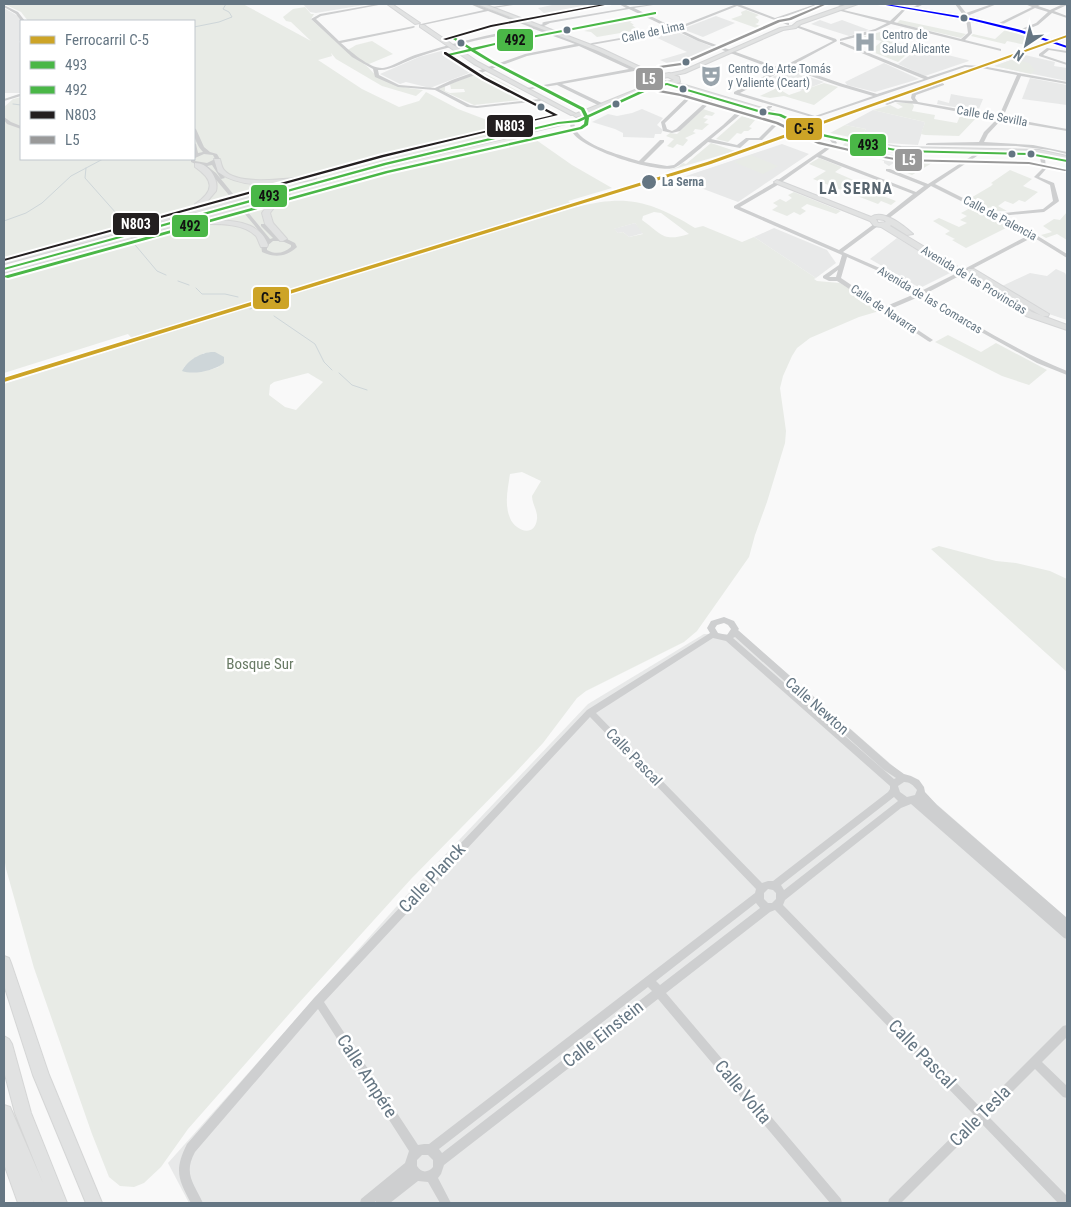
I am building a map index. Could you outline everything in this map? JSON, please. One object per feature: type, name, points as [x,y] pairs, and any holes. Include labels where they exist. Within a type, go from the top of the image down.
[{"type":"highway","points":[[661,78],[674,82]]},
{"type":"highway","points":[[253,199],[364,172],[571,117],[604,106],[661,78],[674,82]]},
{"type":"highway","points":[[253,199],[427,151],[571,117],[653,87],[674,82]]},
{"type":"highway","points":[[4,263],[385,164],[481,141]]},
{"type":"highway","points":[[253,199],[316,177],[375,161],[427,151]]},
{"type":"highway","points":[[176,215],[205,202],[214,191],[215,185],[210,175],[197,160]]},
{"type":"highway","points":[[216,162],[227,175],[243,181],[290,181],[316,177]]},
{"type":"highway","points":[[280,239],[266,219],[266,213],[273,203],[364,172]]},
{"type":"highway","points":[[4,263],[176,215],[227,206]]},
{"type":"highway","points":[[106,244],[227,206]]},
{"type":"highway","points":[[4,271],[227,206]]},
{"type":"highway","points":[[4,271],[186,223],[200,222],[245,226],[258,233],[266,244]]},
{"type":"highway","points":[[4,963],[41,1075],[94,1203]]},
{"type":"highway","points":[[4,1044],[23,1113],[59,1203]]},
{"type":"highway","points":[[4,1113],[43,1203]]},
{"type":"highway","points":[[4,1142],[26,1203]]},
{"type":"main road","points":[[387,4],[448,47],[571,117]]},
{"type":"main road","points":[[480,4],[600,50],[637,69],[661,78],[684,72],[788,25],[795,25],[839,6],[855,4]]},
{"type":"main road","points":[[886,4],[966,18],[1020,31],[1067,47]]},
{"type":"main road","points":[[488,7],[504,8],[538,26],[592,44],[661,78]]},
{"type":"main road","points":[[674,82],[684,72]]},
{"type":"main road","points":[[674,82],[757,103],[826,136],[885,147],[971,151],[986,148],[1039,152],[1067,157]]},
{"type":"main road","points":[[674,82],[769,109],[786,115],[821,133],[870,143],[971,151]]},
{"type":"main road","points":[[522,89],[571,117]]},
{"type":"main road","name":"Avenida de las Provincias","points":[[785,177],[792,182],[881,221],[964,271],[1029,314],[1067,328]]},
{"type":"main road","name":"Avenida de las Provincias","points":[[777,182],[881,221]]},
{"type":"main road","name":"Avenida de las Provincias","points":[[964,271],[1039,311],[1067,322]]},
{"type":"street","points":[[387,4],[313,18],[314,21],[360,61],[375,68],[384,69],[416,56],[448,47],[538,26],[653,4]]},
{"type":"street","points":[[472,4],[488,7],[538,26],[637,69]]},
{"type":"street","points":[[504,8],[517,4]]},
{"type":"street","points":[[621,4],[730,52],[780,70]]},
{"type":"street","points":[[736,4],[788,25]]},
{"type":"street","name":"Calle de Lima","points":[[592,44],[675,29],[736,4]]},
{"type":"street","points":[[775,19],[819,4]]},
{"type":"street","points":[[757,103],[738,95],[736,92],[838,41],[877,31],[908,9],[922,4]]},
{"type":"street","points":[[962,41],[970,33],[966,18],[958,5],[968,4]]},
{"type":"street","points":[[966,18],[995,4]]},
{"type":"street","points":[[1027,4],[1067,17]]},
{"type":"street","points":[[996,26],[1040,4]]},
{"type":"street","points":[[1020,31],[1037,24],[1051,12],[1066,4]]},
{"type":"street","points":[[4,6],[17,13],[22,20]]},
{"type":"street","points":[[839,6],[888,23],[1000,50]]},
{"type":"street","points":[[338,42],[488,7]]},
{"type":"street","points":[[795,25],[926,78]]},
{"type":"street","points":[[436,89],[526,55],[580,45]]},
{"type":"street","points":[[1067,52],[1048,49],[1040,55],[1067,64]]},
{"type":"street","points":[[787,66],[841,86],[878,96]]},
{"type":"street","points":[[674,82],[696,92],[745,107],[815,117],[962,66],[1067,83]]},
{"type":"street","points":[[375,68],[377,76],[395,85],[436,89],[472,107],[540,100]]},
{"type":"street","points":[[522,89],[637,69]]},
{"type":"street","points":[[986,148],[986,133],[1001,117],[1020,74]]},
{"type":"street","points":[[556,82],[604,106]]},
{"type":"street","points":[[917,103],[913,98],[914,94],[942,84]]},
{"type":"street","points":[[696,92],[663,123],[666,130],[672,132],[678,130],[714,97]]},
{"type":"street","points":[[4,98],[20,95]]},
{"type":"street","name":"Calle de Sevilla","points":[[887,104],[895,101],[917,103],[1067,130]]},
{"type":"street","points":[[571,117],[574,131],[580,138],[617,156],[660,168],[672,168],[708,140],[745,107]]},
{"type":"street","points":[[708,140],[738,147],[748,139],[760,138],[776,124],[740,112]]},
{"type":"street","points":[[4,118],[20,129]]},
{"type":"street","points":[[4,126],[20,130]]},
{"type":"street","points":[[777,182],[834,144],[834,140],[810,130]]},
{"type":"street","points":[[195,131],[202,148],[208,153],[218,156],[216,162],[219,173],[267,230],[280,239],[290,241],[294,247],[284,254],[270,254],[264,251],[268,239],[214,174],[197,160]]},
{"type":"street","points":[[640,163],[662,141]]},
{"type":"street","points":[[928,144],[971,151]]},
{"type":"street","points":[[885,147],[901,151],[952,152],[960,154],[986,148],[1042,156],[1067,157]]},
{"type":"street","points":[[841,264],[834,252],[840,252],[916,194],[962,164],[971,151]]},
{"type":"street","points":[[962,164],[971,151]]},
{"type":"street","points":[[197,160],[208,153]]},
{"type":"street","points":[[816,155],[916,194]]},
{"type":"street","points":[[996,216],[1044,210],[1056,201],[1052,184],[1036,177],[1044,171],[1042,156]]},
{"type":"street","points":[[197,160],[216,162]]},
{"type":"street","name":"Calle de Palencia","points":[[888,170],[930,185],[996,216],[1033,235],[1067,256]]},
{"type":"street","name":"Avenida de las Comarcas","points":[[777,182],[736,207],[750,215],[888,273],[991,336],[1040,362],[1067,373]]},
{"type":"street","points":[[885,309],[921,294],[1033,235]]},
{"type":"street","points":[[266,244],[280,239]]},
{"type":"street","name":"Calle de Navarra","points":[[838,279],[841,264],[840,252]]},
{"type":"street","name":"Calle de Navarra","points":[[841,264],[825,277],[838,279],[930,340]]},
{"type":"street","points":[[720,620],[731,624],[735,632],[728,638],[720,638],[714,634],[712,625],[720,620]]},
{"type":"street","name":"Calle Newton","points":[[735,632],[887,768],[897,784]]},
{"type":"street","name":"Calle Planck","points":[[197,1203],[185,1181],[184,1159],[191,1148],[318,1000],[590,712],[714,634]]},
{"type":"street","name":"Calle Newton","points":[[728,638],[897,784]]},
{"type":"street","name":"Calle Pascal","points":[[590,712],[760,892]]},
{"type":"street","points":[[773,886],[891,795],[897,784],[912,780],[917,783],[914,798]]},
{"type":"street","points":[[897,784],[897,796],[914,798],[934,808],[1067,924]]},
{"type":"street","points":[[914,798],[1067,935]]},
{"type":"street","name":"Calle Einstein","points":[[438,1163],[776,903],[898,805],[914,798]]},
{"type":"street","points":[[766,886],[773,886],[779,890],[776,903],[762,903],[760,892],[766,886]]},
{"type":"street","name":"Calle Einstein","points":[[431,1149],[650,981],[760,892]]},
{"type":"street","name":"Calle Pascal","points":[[776,903],[982,1115],[989,1126],[1066,1203]]},
{"type":"street","name":"Calle Volta","points":[[650,981],[837,1203]]},
{"type":"street","name":"Calle Ampére","points":[[318,1000],[416,1152]]},
{"type":"street","name":"Calle Tesla","points":[[893,1203],[1067,1030]]},
{"type":"street","points":[[1035,1062],[1067,1093]]},
{"type":"street","points":[[426,1148],[431,1149],[437,1155],[438,1163],[434,1173],[420,1177],[414,1171],[413,1155],[426,1148]]},
{"type":"street","points":[[365,1203],[414,1171]]},
{"type":"street","points":[[381,1203],[414,1171]]},
{"type":"street","points":[[430,1175],[446,1203]]},
{"type":"shaded area","points":[[303,4],[370,4],[316,13],[310,12]]},
{"type":"shaded area","points":[[557,4],[614,4],[546,15],[538,8]]},
{"type":"shaded area","points":[[4,8],[18,16],[20,20],[20,93],[4,93]]},
{"type":"shaded area","points":[[716,16],[735,23],[703,37],[682,29]]},
{"type":"shaded area","points":[[820,20],[831,24],[842,20],[869,30],[849,36],[811,24]]},
{"type":"shaded area","points":[[672,31],[717,49],[676,67],[660,60],[687,52],[651,35]]},
{"type":"shaded area","points":[[919,48],[969,61],[925,76],[898,64]]},
{"type":"shaded area","points":[[445,50],[477,70],[430,88],[406,82],[400,84],[380,74],[419,57]]},
{"type":"shaded area","points":[[1025,55],[1055,62],[1054,66],[1067,68],[1067,81],[994,66]]},
{"type":"shaded area","points":[[884,63],[919,79],[875,92],[847,85],[845,82]]},
{"type":"shaded area","points":[[789,70],[824,82],[802,91],[772,77]]},
{"type":"shaded area","points":[[1030,78],[1067,85],[1067,105],[1022,99]]},
{"type":"shaded area","points":[[951,94],[983,99],[978,111],[937,104],[938,100],[949,103]]},
{"type":"shaded area","points":[[642,109],[663,118],[657,125],[663,130],[661,134],[655,134],[654,138],[623,137],[623,133],[615,129],[592,122],[608,114],[617,116]]},
{"type":"shaded area","points":[[873,110],[925,122],[918,145],[860,139],[866,129],[845,125]]},
{"type":"shaded area","points":[[782,144],[809,154],[738,202],[677,179]]},
{"type":"shaded area","points":[[873,151],[903,157],[889,166],[884,161],[868,155]]},
{"type":"shaded area","points":[[635,223],[644,233],[629,237],[623,232],[618,233],[613,229]]},
{"type":"shaded area","points":[[774,228],[827,250],[836,263],[816,278],[754,237]]},
{"type":"shaded area","points":[[897,238],[950,269],[950,273],[920,288],[870,259]]},
{"type":"shaded area","points":[[1056,269],[1065,273],[1067,277],[1067,320],[1046,313],[1000,287],[1030,273],[1047,276]]},
{"type":"shaded area","points":[[215,352],[224,357],[224,363],[220,366],[197,372],[182,371],[196,357],[205,353]]},
{"type":"shaded area","points":[[704,634],[742,634],[1067,918],[1067,1203],[189,1203],[168,1163],[405,897],[588,704]]},
{"type":"green space","name":"Bosque Sur","points":[[4,4],[243,4],[311,41],[283,17],[293,9],[305,7],[311,14],[314,14],[311,19],[346,51],[356,45],[372,41],[393,54],[369,64],[364,64],[384,80],[395,85],[423,90],[416,96],[382,86],[336,59],[331,53],[332,56],[318,60],[362,89],[399,107],[419,101],[426,92],[458,109],[532,137],[572,165],[612,188],[568,201],[577,207],[611,201],[639,203],[666,212],[695,228],[703,226],[742,242],[754,237],[816,278],[814,279],[817,281],[840,283],[880,308],[876,312],[859,317],[810,338],[797,348],[792,356],[780,388],[786,431],[785,443],[749,557],[697,631],[684,642],[586,691],[577,698],[543,743],[411,879],[297,1005],[188,1129],[161,1167],[144,1183],[134,1187],[120,1186],[109,1177],[34,968],[6,869],[4,856],[4,384],[136,343],[128,334],[4,373],[4,274],[72,255],[64,244],[4,259],[4,107],[13,99],[20,97],[20,160],[195,160],[195,20],[27,20],[21,12]],"holes":[[[654,212],[661,213],[689,234],[668,237],[659,233],[642,220],[643,216]],[[635,223],[643,234],[629,237],[623,232],[618,233],[614,229]],[[204,353],[219,367],[209,370],[183,371],[184,367]],[[308,373],[323,382],[296,410],[285,407],[269,395],[270,385],[274,382]],[[522,472],[541,481],[532,496],[537,513],[533,529],[520,529],[510,518],[507,502],[510,474]]]},
{"type":"green space","points":[[746,10],[759,15],[755,17],[759,20],[755,24],[768,29],[759,29],[731,19],[742,15],[741,12]]},
{"type":"green space","points":[[617,19],[632,21],[630,22],[638,30],[597,37],[591,32],[584,31],[602,26],[600,24]]},
{"type":"green space","points":[[900,20],[966,34],[961,38],[897,23]]},
{"type":"green space","points":[[1005,30],[1037,38],[1026,45],[1007,41],[1005,44],[971,36],[973,34],[995,39]]},
{"type":"green space","points":[[880,32],[899,37],[894,42],[915,47],[898,62],[870,51],[882,41],[862,37]]},
{"type":"green space","points":[[1014,59],[1029,63],[1035,70],[1031,74],[995,66]]},
{"type":"green space","points":[[482,72],[520,92],[518,93],[520,100],[474,105],[439,89],[445,86],[445,91],[450,93],[465,92],[464,89],[451,89],[450,84]]},
{"type":"green space","points":[[824,83],[838,87],[814,105],[784,96],[770,98],[760,96],[777,88],[789,95]]},
{"type":"green space","points":[[896,103],[912,103],[914,106],[912,111],[935,115],[934,119],[957,123],[961,114],[977,117],[959,136],[925,135],[921,134],[925,122],[873,110],[890,105],[898,109],[903,107]]},
{"type":"green space","points":[[703,109],[715,113],[712,116],[706,115],[703,118],[708,119],[704,123],[709,124],[702,130],[695,129],[693,132],[696,133],[685,138],[688,140],[683,146],[677,144],[673,148],[667,146],[674,139],[666,136],[670,133],[677,134]]},
{"type":"green space","points":[[742,116],[755,120],[749,127],[752,128],[741,134],[737,133],[728,142],[716,139]]},
{"type":"green space","points":[[845,125],[866,129],[860,139],[830,133]]},
{"type":"green space","points":[[711,143],[735,151],[664,172],[683,163],[686,164]]},
{"type":"green space","points":[[845,143],[905,153],[904,155],[874,149],[865,155],[842,146]]},
{"type":"green space","points":[[751,155],[778,166],[763,174],[734,162]]},
{"type":"green space","points":[[819,158],[842,167],[835,172],[886,194],[883,196],[896,201],[891,205],[881,201],[878,204],[813,179],[826,171],[809,164]]},
{"type":"green space","points":[[903,160],[931,161],[932,163],[912,175],[902,171],[908,167],[898,163]]},
{"type":"green space","points":[[1010,170],[1032,179],[1023,186],[1038,192],[1025,202],[1019,200],[1013,204],[1005,201],[998,206],[1007,211],[993,211],[969,199],[991,186],[993,184],[991,183]]},
{"type":"green space","points":[[794,192],[841,211],[836,214],[807,204],[801,208],[806,211],[800,215],[794,212],[787,216],[772,210],[778,206],[773,203],[780,199],[786,202],[792,198],[788,195]]},
{"type":"green space","points":[[972,207],[1008,227],[966,248],[945,234],[950,231],[933,221],[939,218],[959,227],[967,223],[960,220],[967,216],[961,213]]},
{"type":"green space","points":[[1067,212],[1067,240],[1057,234],[1046,238],[1041,235],[1052,232],[1043,226],[1054,219],[1060,220]]},
{"type":"green space","points":[[948,335],[981,352],[996,343],[1047,370],[1029,385],[1002,376],[935,342]]},
{"type":"green space","points":[[939,546],[996,561],[1016,563],[1050,571],[1067,579],[1067,672],[931,549]]},
{"type":"waterway","points":[[195,27],[219,22],[232,17],[229,12],[223,9],[226,4]]},
{"type":"waterway","points":[[13,104],[20,105]]},
{"type":"waterway","points":[[86,168],[101,160]]},
{"type":"waterway","points":[[4,221],[26,213],[42,203],[71,176],[86,168]]},
{"type":"waterway","points":[[86,168],[85,178],[116,213],[124,226]]},
{"type":"waterway","points":[[131,240],[157,271],[166,275]]},
{"type":"waterway","points":[[178,281],[189,285]]},
{"type":"waterway","points":[[196,288],[202,294],[225,294],[238,297]]},
{"type":"waterway","points":[[250,309],[258,306]]},
{"type":"waterway","points":[[274,316],[315,344],[324,362],[332,370]]},
{"type":"waterway","points":[[339,373],[352,385],[367,390]]},
{"type":"rail line","name":"C-5","points":[[4,380],[709,163],[1067,36]]},
{"type":"transit line","name":"N803","points":[[445,39],[491,26],[608,4]]},
{"type":"transit line","name":"L5","points":[[825,4],[790,19],[779,21],[681,64],[660,67],[650,74],[649,82],[659,91],[681,95],[777,123],[819,143],[862,153],[900,160],[1029,163],[1065,170]]},
{"type":"transit line","points":[[882,4],[971,19],[1020,31],[1067,47]]},
{"type":"transit line","name":"492","points":[[449,55],[495,44],[655,13]]},
{"type":"transit line","name":"492","points":[[6,277],[387,172],[581,128],[586,125],[587,118],[583,109],[492,62],[455,39]]},
{"type":"transit line","name":"N803","points":[[4,260],[383,156],[556,115],[484,78],[445,53]]},
{"type":"transit line","name":"493","points":[[4,269],[385,164],[558,123],[578,121],[650,88],[667,84],[762,112],[780,115],[822,135],[864,144],[901,151],[1030,154],[1067,161]]},
{"type":"place","name":"Centro de Salud Alicante","points":[[865,42]]},
{"type":"place","name":"Centro de Arte Tomás y Valiente (Ceart)","points":[[711,76]]},
{"type":"place","name":"La Serna","points":[[649,182]]},
{"type":"district","name":"LA SERNA","points":[[856,188]]}]
